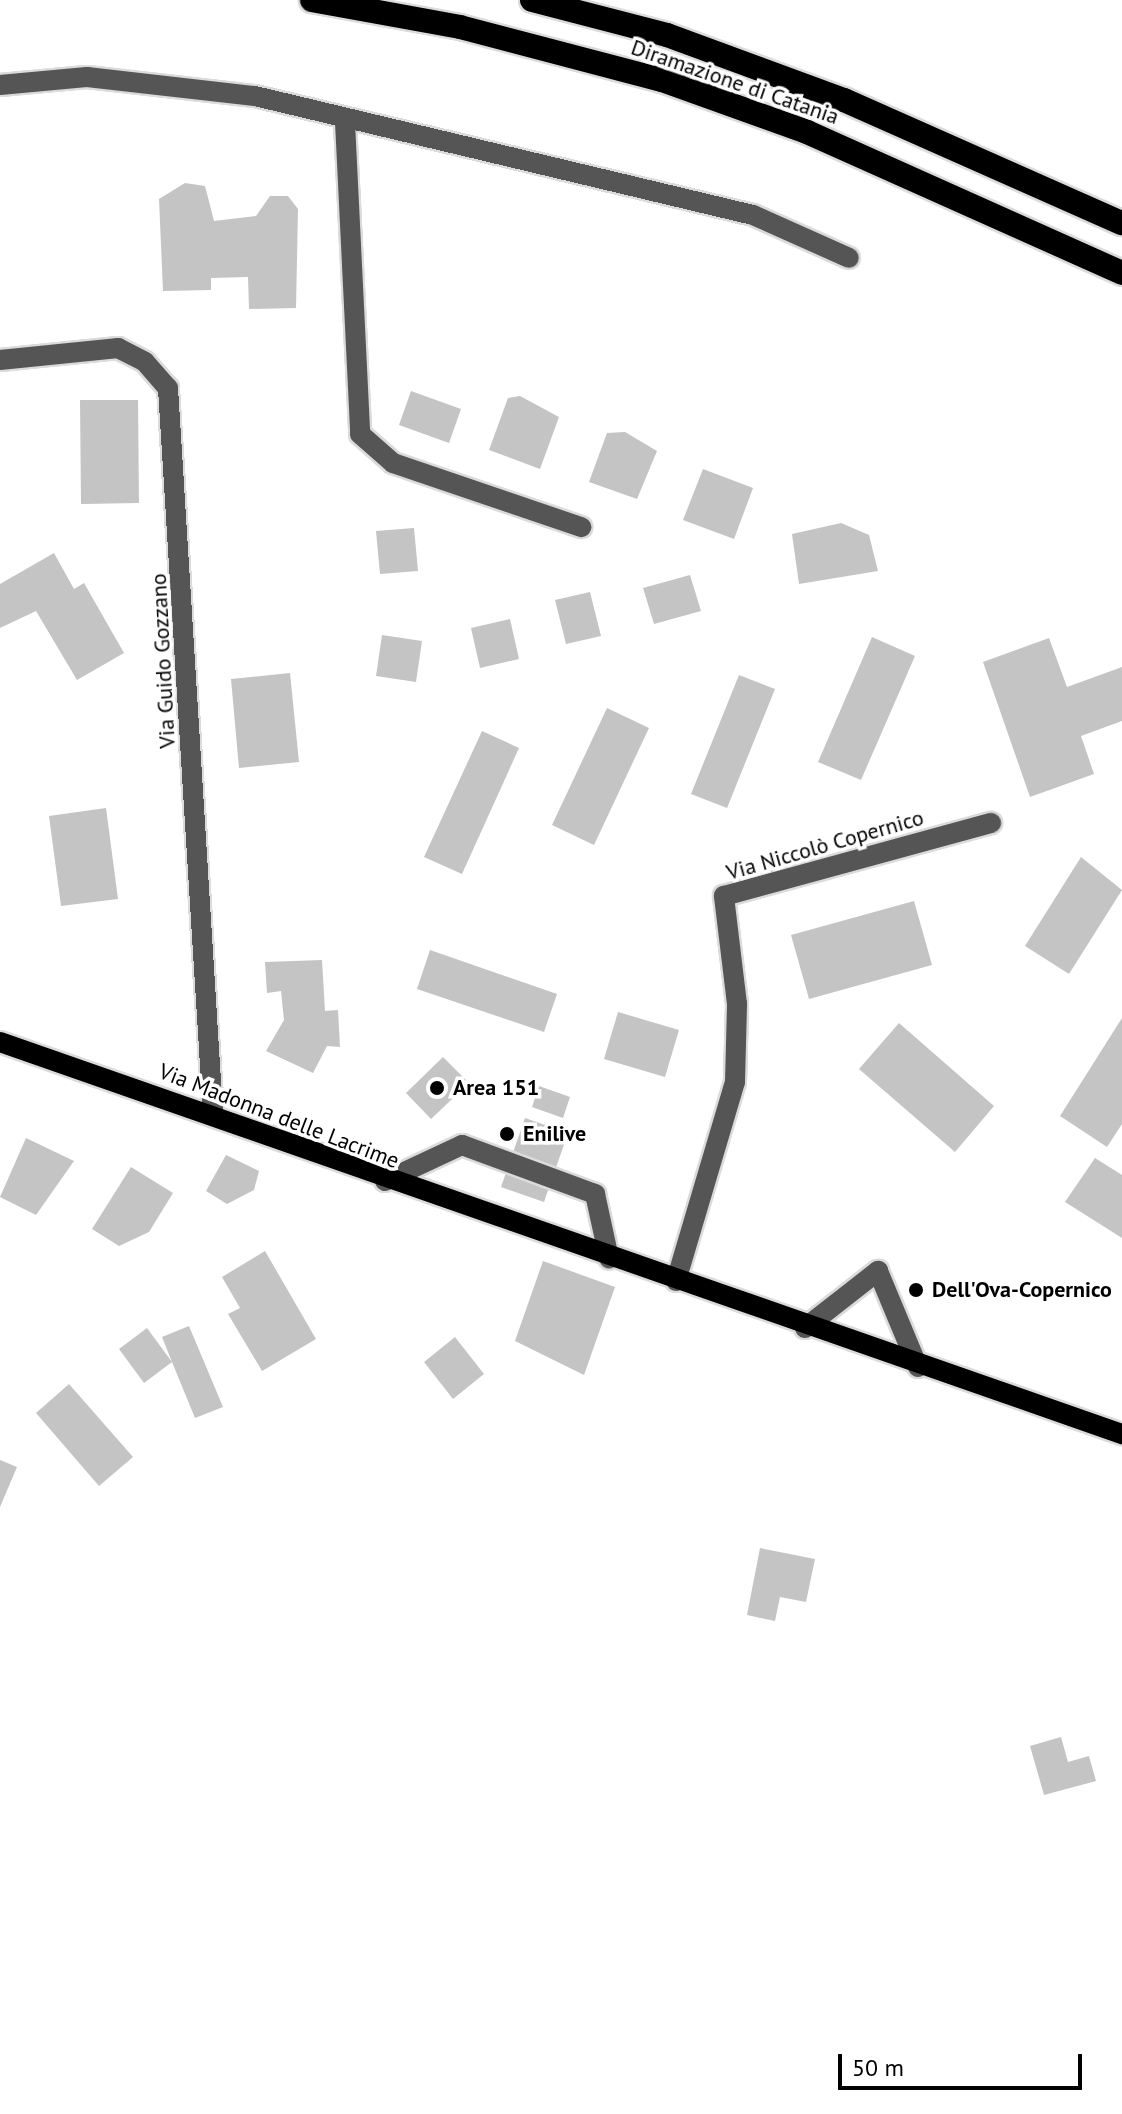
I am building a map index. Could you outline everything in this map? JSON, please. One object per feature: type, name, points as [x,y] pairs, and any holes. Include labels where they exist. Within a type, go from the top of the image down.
[{"type":"highway","name":"Diramazione di Catania","points":[[312,0],[460,27],[662,80],[807,132],[1122,273]]},
{"type":"highway","name":"Diramazione di Catania","points":[[532,0],[667,35],[844,100],[1122,223]]},
{"type":"main road","name":"Via Madonna delle Lacrime","points":[[0,1042],[213,1114],[385,1181],[805,1328],[1122,1434]]},
{"type":"street","points":[[0,85],[87,77],[177,83],[753,215],[849,258]]},
{"type":"street","points":[[345,122],[360,434],[393,463],[581,527]]},
{"type":"street","name":"Via Guido Gozzano","points":[[0,360],[118,348],[145,362],[168,388],[213,1114]]},
{"type":"street","name":"Via Niccolò Copernico","points":[[676,1281],[735,1082],[737,1004],[724,896],[991,823]]},
{"type":"street","points":[[385,1181],[462,1145],[595,1194],[609,1258]]},
{"type":"street","points":[[805,1328],[878,1271],[918,1367]]},
{"type":"building","points":[[185,183],[205,186],[214,221],[256,216],[270,196],[288,196],[298,209],[296,308],[249,309],[248,277],[211,278],[211,290],[163,291],[159,199]]},
{"type":"building","points":[[411,391],[461,409],[449,443],[399,425]]},
{"type":"building","points":[[520,396],[559,417],[540,469],[489,450],[508,398]]},
{"type":"building","points":[[80,400],[138,400],[139,503],[81,504]]},
{"type":"building","points":[[625,432],[657,451],[637,499],[589,482],[607,433]]},
{"type":"building","points":[[703,469],[753,488],[734,539],[683,520]]},
{"type":"building","points":[[841,523],[869,535],[878,571],[799,584],[792,534]]},
{"type":"building","points":[[414,528],[418,571],[380,574],[376,531]]},
{"type":"building","points":[[54,553],[74,589],[84,583],[124,653],[77,680],[36,611],[0,628],[0,584]]},
{"type":"building","points":[[690,575],[701,611],[654,624],[643,588]]},
{"type":"building","points":[[590,592],[601,636],[566,644],[555,600]]},
{"type":"building","points":[[510,619],[519,659],[480,668],[471,628]]},
{"type":"building","points":[[382,635],[422,641],[416,682],[376,676]]},
{"type":"building","points":[[872,637],[915,656],[861,780],[818,762]]},
{"type":"building","points":[[1049,638],[1067,687],[1122,667],[1122,721],[1081,736],[1094,774],[1030,797],[983,662]]},
{"type":"building","points":[[290,673],[299,762],[239,768],[231,679]]},
{"type":"building","points":[[739,675],[775,689],[727,808],[691,794]]},
{"type":"building","points":[[607,708],[649,728],[594,845],[552,825]]},
{"type":"building","points":[[482,731],[519,748],[462,874],[424,857]]},
{"type":"building","points":[[106,808],[118,899],[61,906],[49,816]]},
{"type":"building","points":[[1081,857],[1122,890],[1069,974],[1025,946]]},
{"type":"building","points":[[914,901],[932,965],[809,999],[791,935]]},
{"type":"building","points":[[430,950],[557,994],[544,1032],[417,989]]},
{"type":"building","points":[[322,960],[325,1011],[338,1010],[340,1047],[327,1046],[313,1073],[266,1051],[284,1020],[281,991],[267,993],[265,962]]},
{"type":"building","points":[[618,1012],[679,1030],[665,1077],[604,1059]]},
{"type":"building","points":[[1122,1018],[1122,1124],[1107,1147],[1060,1116]]},
{"type":"building","points":[[899,1023],[994,1106],[955,1152],[859,1069]]},
{"type":"building","name":"Area 151","points":[[443,1057],[469,1083],[431,1119],[406,1093]]},
{"type":"building","points":[[539,1086],[570,1097],[563,1118],[532,1107]]},
{"type":"building","points":[[525,1118],[568,1133],[544,1202],[501,1187]]},
{"type":"building","points":[[26,1138],[74,1161],[36,1215],[0,1197]]},
{"type":"building","points":[[226,1155],[259,1171],[254,1190],[227,1204],[206,1191]]},
{"type":"building","points":[[1095,1158],[1122,1175],[1122,1238],[1065,1202]]},
{"type":"building","points":[[131,1167],[173,1193],[149,1232],[119,1246],[92,1229]]},
{"type":"building","points":[[265,1251],[316,1339],[262,1371],[228,1314],[240,1308],[222,1277]]},
{"type":"building","points":[[543,1261],[615,1287],[584,1375],[515,1341]]},
{"type":"building","points":[[189,1326],[223,1407],[195,1418],[162,1337]]},
{"type":"building","points":[[147,1328],[172,1362],[144,1383],[119,1349]]},
{"type":"building","points":[[455,1337],[484,1374],[453,1399],[424,1362]]},
{"type":"building","points":[[69,1384],[133,1457],[99,1486],[36,1413]]},
{"type":"building","points":[[0,1460],[17,1467],[0,1507]]},
{"type":"building","points":[[760,1548],[815,1559],[806,1602],[780,1597],[775,1621],[747,1615]]},
{"type":"building","points":[[1061,1737],[1068,1762],[1089,1756],[1096,1781],[1044,1795],[1030,1746]]},
{"type":"place","name":"Area 151","points":[[437,1088]]},
{"type":"place","name":"Enilive","points":[[507,1134]]},
{"type":"place","name":"Dell'Ova-Copernico","points":[[916,1290]]}]
